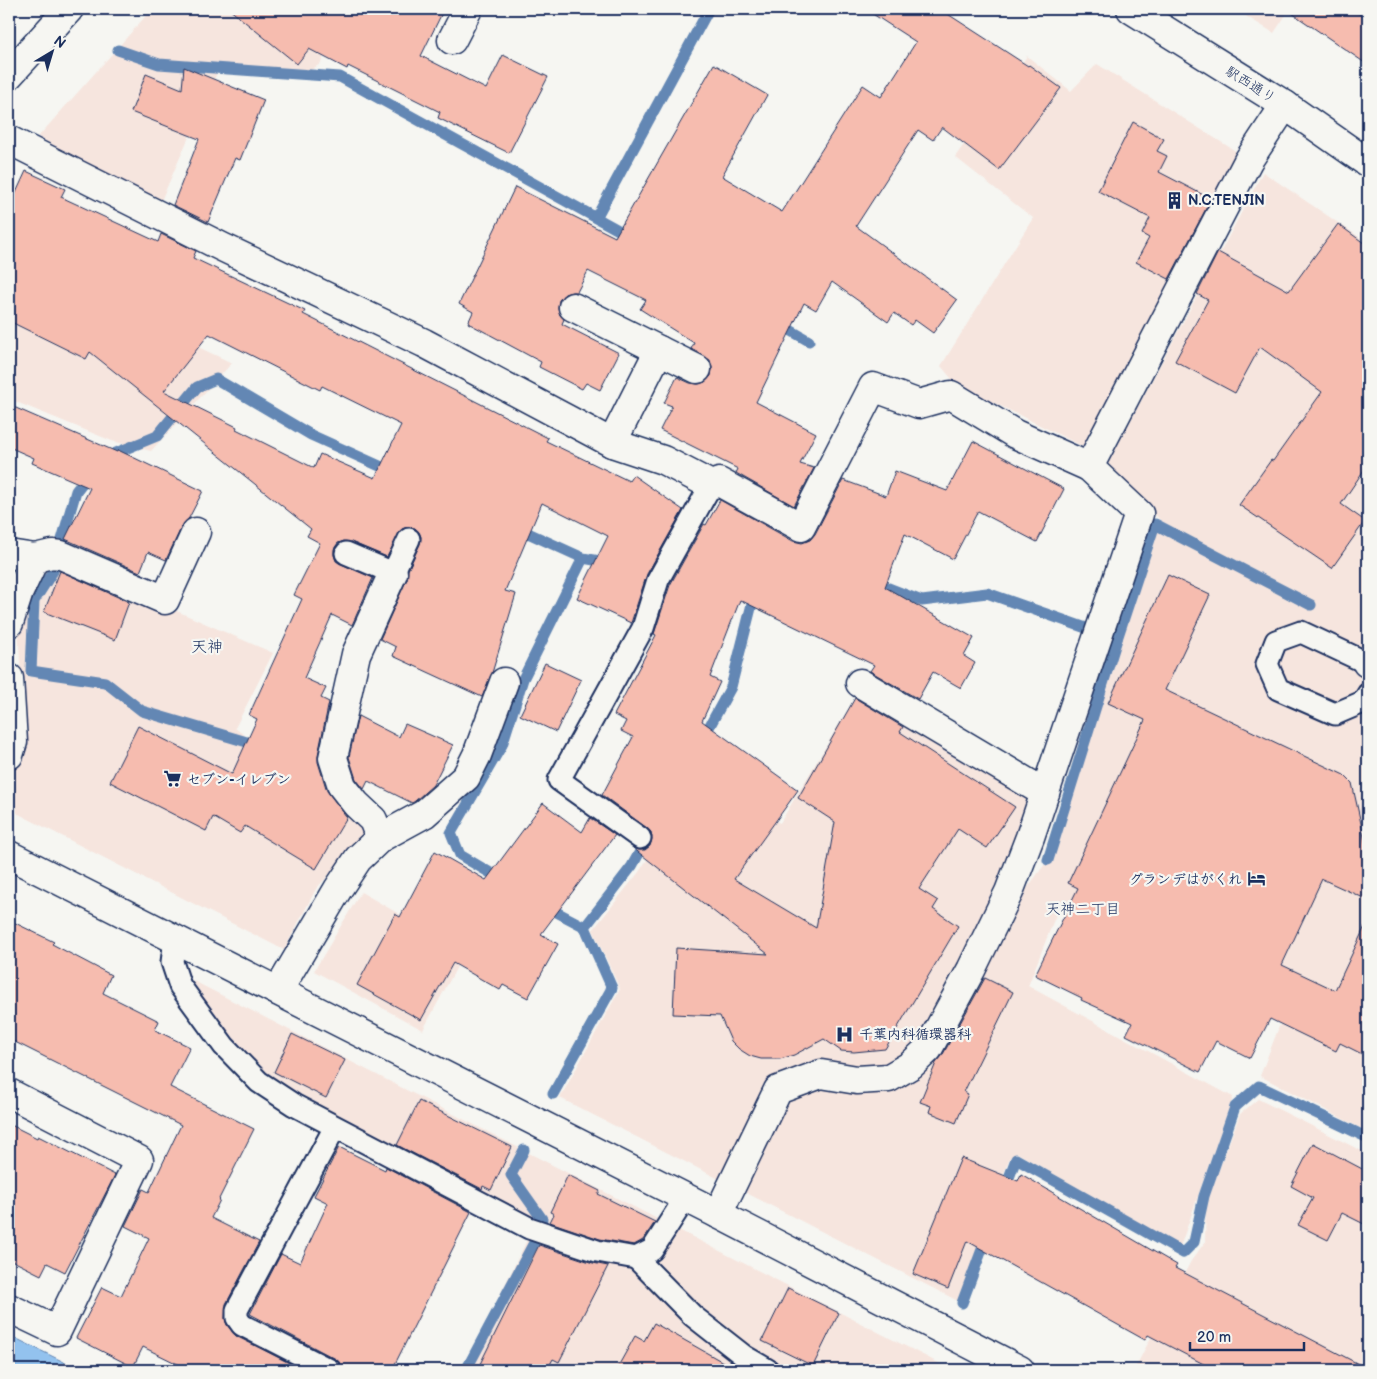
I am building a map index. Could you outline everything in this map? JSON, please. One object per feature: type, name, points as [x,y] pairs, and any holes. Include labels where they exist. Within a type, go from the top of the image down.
[{"type":"main road","points":[[9,75],[69,9]]},
{"type":"main road","points":[[452,40],[468,9]]},
{"type":"main road","name":"駅西通り","points":[[1130,9],[1285,105],[1368,163]]},
{"type":"main road","points":[[1089,467],[1248,160],[1285,105]]},
{"type":"main road","points":[[9,140],[222,247],[424,343],[612,443],[663,460],[711,485],[719,482],[801,527],[873,387],[919,404],[951,395],[1015,434],[1089,467],[1139,514],[1045,793],[1009,892],[971,970],[928,1049],[911,1065],[889,1078],[857,1080],[821,1074],[778,1090],[718,1214]]},
{"type":"main road","points":[[573,307],[697,370]]},
{"type":"main road","points":[[612,443],[659,350]]},
{"type":"main road","points":[[9,554],[49,556],[165,600],[196,532]]},
{"type":"main road","points":[[9,623],[20,592],[49,556]]},
{"type":"main road","points":[[380,838],[373,820],[356,804],[342,786],[333,758],[356,654],[393,573]]},
{"type":"main road","points":[[9,678],[13,742],[9,755]]},
{"type":"main road","points":[[278,991],[338,889],[358,859],[380,838],[424,814],[466,777],[504,682]]},
{"type":"main road","points":[[860,683],[1045,793]]},
{"type":"main road","points":[[9,855],[686,1197],[1020,1370]]},
{"type":"main road","points":[[9,1093],[139,1160],[57,1331],[9,1308]]},
{"type":"lane","points":[[640,838],[560,780],[643,628],[663,571],[711,485]]},
{"type":"lane","points":[[346,553],[393,573],[409,539]]},
{"type":"lane","points":[[1368,663],[1301,632],[1276,641],[1267,664],[1278,689],[1335,714],[1363,702],[1368,694]]},
{"type":"lane","points":[[175,939],[172,962],[180,986],[224,1046],[259,1082],[294,1105],[335,1127],[537,1231],[597,1251],[636,1258],[693,1316],[744,1356],[768,1370]]},
{"type":"lane","points":[[330,1370],[242,1325],[237,1318],[237,1310],[335,1127]]},
{"type":"lane","points":[[636,1258],[652,1250],[686,1197]]},
{"type":"shaded area","points":[[152,9],[350,9],[320,64],[298,79],[217,73],[160,203],[38,137]]},
{"type":"shaded area","points":[[1234,9],[1290,9],[1274,33]]},
{"type":"shaded area","points":[[1027,56],[1071,91],[1097,64],[1237,152],[1086,448],[956,384],[941,366],[1033,218],[955,157]]},
{"type":"shaded area","points":[[1263,172],[1368,243],[1368,1132],[1260,1076],[1284,1014],[1059,907],[1028,986],[1233,1097],[1180,1247],[1017,1153],[1009,1159],[958,1301],[560,1098],[620,989],[593,930],[639,872],[696,784],[780,823],[858,693],[1030,800],[1001,883],[941,1000],[909,1048],[930,1071],[1019,899],[1048,860],[1161,521],[1107,465]]},
{"type":"shaded area","points":[[9,258],[232,363],[151,451],[112,441],[9,399]]},
{"type":"shaded area","points":[[48,562],[179,612],[273,653],[235,728],[369,830],[316,889],[284,950],[9,809],[9,678],[21,680],[18,626]]},
{"type":"shaded area","points":[[361,892],[465,952],[423,1030],[314,971]]},
{"type":"shaded area","points":[[184,976],[952,1370],[463,1370],[528,1238],[297,1106],[239,1054]]},
{"type":"shaded area","points":[[1258,1099],[1368,1154],[1368,1370],[1134,1370],[1191,1261],[1205,1242],[1206,1204],[1240,1114]]},
{"type":"water","points":[[9,1335],[64,1362],[74,1370],[9,1370]]},
{"type":"building","points":[[229,9],[444,9],[421,56],[486,89],[503,55],[548,77],[509,153],[438,118],[440,112],[348,66],[347,69],[309,49],[297,64]]},
{"type":"building","points":[[865,9],[940,9],[1029,65],[1061,88],[999,170],[942,127],[933,140],[918,130],[856,226],[957,300],[933,333],[915,320],[911,325],[894,313],[888,322],[832,282],[816,310],[804,303],[756,402],[816,433],[800,464],[814,468],[794,506],[736,473],[738,469],[660,430],[672,406],[664,403],[677,377],[690,383],[698,384],[705,382],[711,376],[712,368],[710,360],[691,349],[694,343],[640,309],[646,300],[588,271],[577,292],[565,294],[559,300],[558,308],[560,315],[564,319],[562,324],[619,353],[600,390],[586,383],[582,389],[539,367],[541,362],[468,323],[473,312],[459,304],[515,187],[615,237],[714,64],[767,95],[722,176],[782,212],[863,85],[881,97],[916,42]]},
{"type":"building","points":[[1286,9],[1352,9],[1368,20],[1368,65]]},
{"type":"building","points":[[184,67],[264,100],[240,160],[235,158],[208,222],[173,205],[199,139],[131,112],[146,74],[182,89]]},
{"type":"building","name":"N.C.TENJIN","points":[[1133,122],[1164,139],[1157,151],[1167,156],[1159,172],[1211,199],[1169,279],[1136,262],[1149,238],[1142,234],[1150,218],[1098,191]]},
{"type":"building","points":[[26,171],[65,189],[61,197],[158,242],[161,234],[196,251],[193,258],[305,311],[303,314],[548,438],[546,441],[629,481],[633,475],[683,510],[647,574],[631,623],[577,598],[608,536],[542,503],[505,591],[516,594],[492,673],[482,697],[393,656],[396,647],[380,639],[407,579],[408,570],[420,544],[421,537],[419,532],[415,528],[408,527],[402,529],[387,557],[351,542],[344,541],[338,543],[334,549],[336,561],[373,578],[352,625],[332,615],[304,678],[326,688],[321,698],[329,702],[318,762],[327,791],[347,817],[316,869],[245,826],[240,833],[213,817],[206,831],[110,782],[138,726],[232,774],[257,719],[249,715],[302,599],[294,595],[320,543],[307,536],[311,529],[90,352],[86,359],[9,321],[9,208]],"holes":[[[209,334],[320,390],[322,386],[401,425],[375,478],[320,454],[314,468],[164,391]]]},
{"type":"building","points":[[1338,224],[1368,246],[1368,464],[1341,504],[1365,521],[1332,568],[1239,505],[1322,392],[1260,347],[1235,393],[1175,361],[1208,300],[1197,294],[1218,252],[1289,291]]},
{"type":"building","points":[[9,405],[117,452],[118,450],[203,491],[189,518],[182,526],[166,560],[148,552],[140,572],[65,539],[90,488],[32,463],[34,458],[9,447]]},
{"type":"building","points":[[973,441],[1064,489],[1037,542],[978,511],[953,559],[905,534],[885,587],[974,638],[964,656],[975,663],[961,688],[933,672],[918,699],[870,671],[874,665],[740,600],[710,677],[720,682],[702,721],[798,790],[734,879],[816,928],[835,822],[798,798],[855,698],[903,727],[900,732],[1015,807],[987,848],[958,829],[919,889],[938,901],[933,909],[958,926],[885,1049],[854,1052],[841,1051],[824,1039],[794,1055],[780,1059],[761,1059],[750,1056],[731,1041],[720,1016],[673,1014],[676,948],[768,954],[633,848],[645,850],[650,846],[651,832],[602,795],[633,737],[621,731],[626,721],[614,715],[656,635],[654,634],[670,585],[704,524],[706,525],[720,500],[793,541],[802,543],[810,540],[815,534],[843,480],[886,496],[895,471],[947,491]]},
{"type":"building","points":[[60,571],[129,602],[115,640],[44,612]]},
{"type":"building","points":[[1168,575],[1210,595],[1165,690],[1344,775],[1352,783],[1368,855],[1368,900],[1322,879],[1282,965],[1335,990],[1368,920],[1368,1057],[1340,1043],[1336,1051],[1270,1019],[1250,1058],[1216,1041],[1200,1072],[1126,1035],[1132,1023],[1081,1000],[1082,998],[1035,975],[1078,888],[1068,883],[1145,720],[1108,703]]},
{"type":"building","points":[[545,663],[581,680],[556,732],[520,715]]},
{"type":"building","points":[[358,716],[399,737],[405,724],[453,745],[433,785],[412,803],[368,781],[364,789],[356,779],[349,757]]},
{"type":"building","points":[[543,803],[582,832],[590,818],[615,835],[541,934],[558,944],[528,998],[503,985],[500,990],[453,963],[421,1020],[357,985],[395,914],[400,917],[435,851],[486,880]]},
{"type":"building","points":[[9,920],[54,942],[52,944],[111,975],[103,993],[159,1021],[155,1030],[190,1047],[170,1087],[254,1129],[211,1218],[259,1242],[226,1304],[225,1319],[227,1325],[236,1336],[303,1370],[190,1370],[143,1347],[133,1367],[76,1338],[102,1287],[121,1296],[149,1238],[125,1226],[143,1189],[149,1192],[181,1125],[9,1039]]},
{"type":"building","points":[[985,978],[1013,992],[964,1092],[968,1094],[956,1123],[929,1112],[931,1106],[920,1102],[936,1063],[942,1056]]},
{"type":"building","points":[[292,1034],[345,1060],[326,1098],[274,1072]]},
{"type":"building","points":[[419,1101],[512,1147],[491,1190],[483,1186],[482,1189],[397,1145]]},
{"type":"building","points":[[9,1124],[37,1138],[38,1136],[115,1175],[65,1272],[47,1263],[41,1275],[9,1259]]},
{"type":"building","points":[[1313,1143],[1368,1172],[1368,1226],[1342,1213],[1328,1240],[1298,1225],[1313,1198],[1291,1186]]},
{"type":"building","points":[[339,1147],[385,1170],[386,1167],[471,1212],[392,1370],[342,1370],[341,1364],[336,1359],[250,1314],[281,1254],[300,1263],[328,1203],[314,1196]]},
{"type":"building","points":[[961,1158],[1018,1181],[1021,1174],[1177,1265],[1175,1268],[1368,1370],[1215,1370],[1148,1335],[1145,1340],[967,1241],[948,1289],[913,1274]]},
{"type":"building","points":[[568,1175],[600,1191],[598,1194],[655,1222],[643,1240],[634,1245],[600,1239],[550,1222],[554,1214],[550,1212]]},
{"type":"building","points":[[539,1245],[608,1266],[559,1362],[553,1359],[547,1370],[477,1370]]},
{"type":"building","points":[[788,1288],[839,1313],[813,1366],[762,1341]]},
{"type":"building","points":[[654,1323],[737,1370],[616,1370],[635,1336],[644,1341]]},
{"type":"waterway","points":[[597,216],[709,9]]},
{"type":"waterway","points":[[118,50],[159,64],[340,77],[631,237]]},
{"type":"waterway","points":[[778,323],[809,341]]},
{"type":"waterway","points":[[106,457],[157,436],[197,387],[216,379],[311,435],[393,472]]},
{"type":"waterway","points":[[90,473],[76,491],[53,571],[34,601],[31,671],[105,682],[142,711],[257,745]]},
{"type":"waterway","points":[[1048,860],[1155,524],[1311,605]]},
{"type":"waterway","points":[[517,528],[583,558],[611,563]]},
{"type":"waterway","points":[[504,881],[460,855],[451,833],[502,745],[523,679],[583,558]]},
{"type":"waterway","points":[[871,581],[922,601],[987,593],[1117,639]]},
{"type":"waterway","points":[[702,740],[731,687],[752,604],[759,593]]},
{"type":"waterway","points":[[553,1094],[612,988],[585,927],[632,866],[658,819]]},
{"type":"waterway","points":[[545,906],[585,927]]},
{"type":"waterway","points":[[1004,1191],[1016,1159],[1183,1253],[1194,1242],[1204,1196],[1235,1107],[1259,1086],[1368,1138]]},
{"type":"waterway","points":[[466,1370],[537,1237],[542,1219],[511,1175],[524,1150]]},
{"type":"waterway","points":[[962,1303],[987,1236]]},
{"type":"place","name":"N.C.TENJIN","points":[[1174,200]]},
{"type":"place","name":"セブン-イレブン","points":[[173,779]]},
{"type":"place","name":"グランデはがくれ","points":[[1256,879]]},
{"type":"place","name":"千葉内科循環器科","points":[[845,1034]]},
{"type":"district","name":"天神","points":[[207,646]]},
{"type":"district","name":"天神二丁目","points":[[1083,909]]}]
